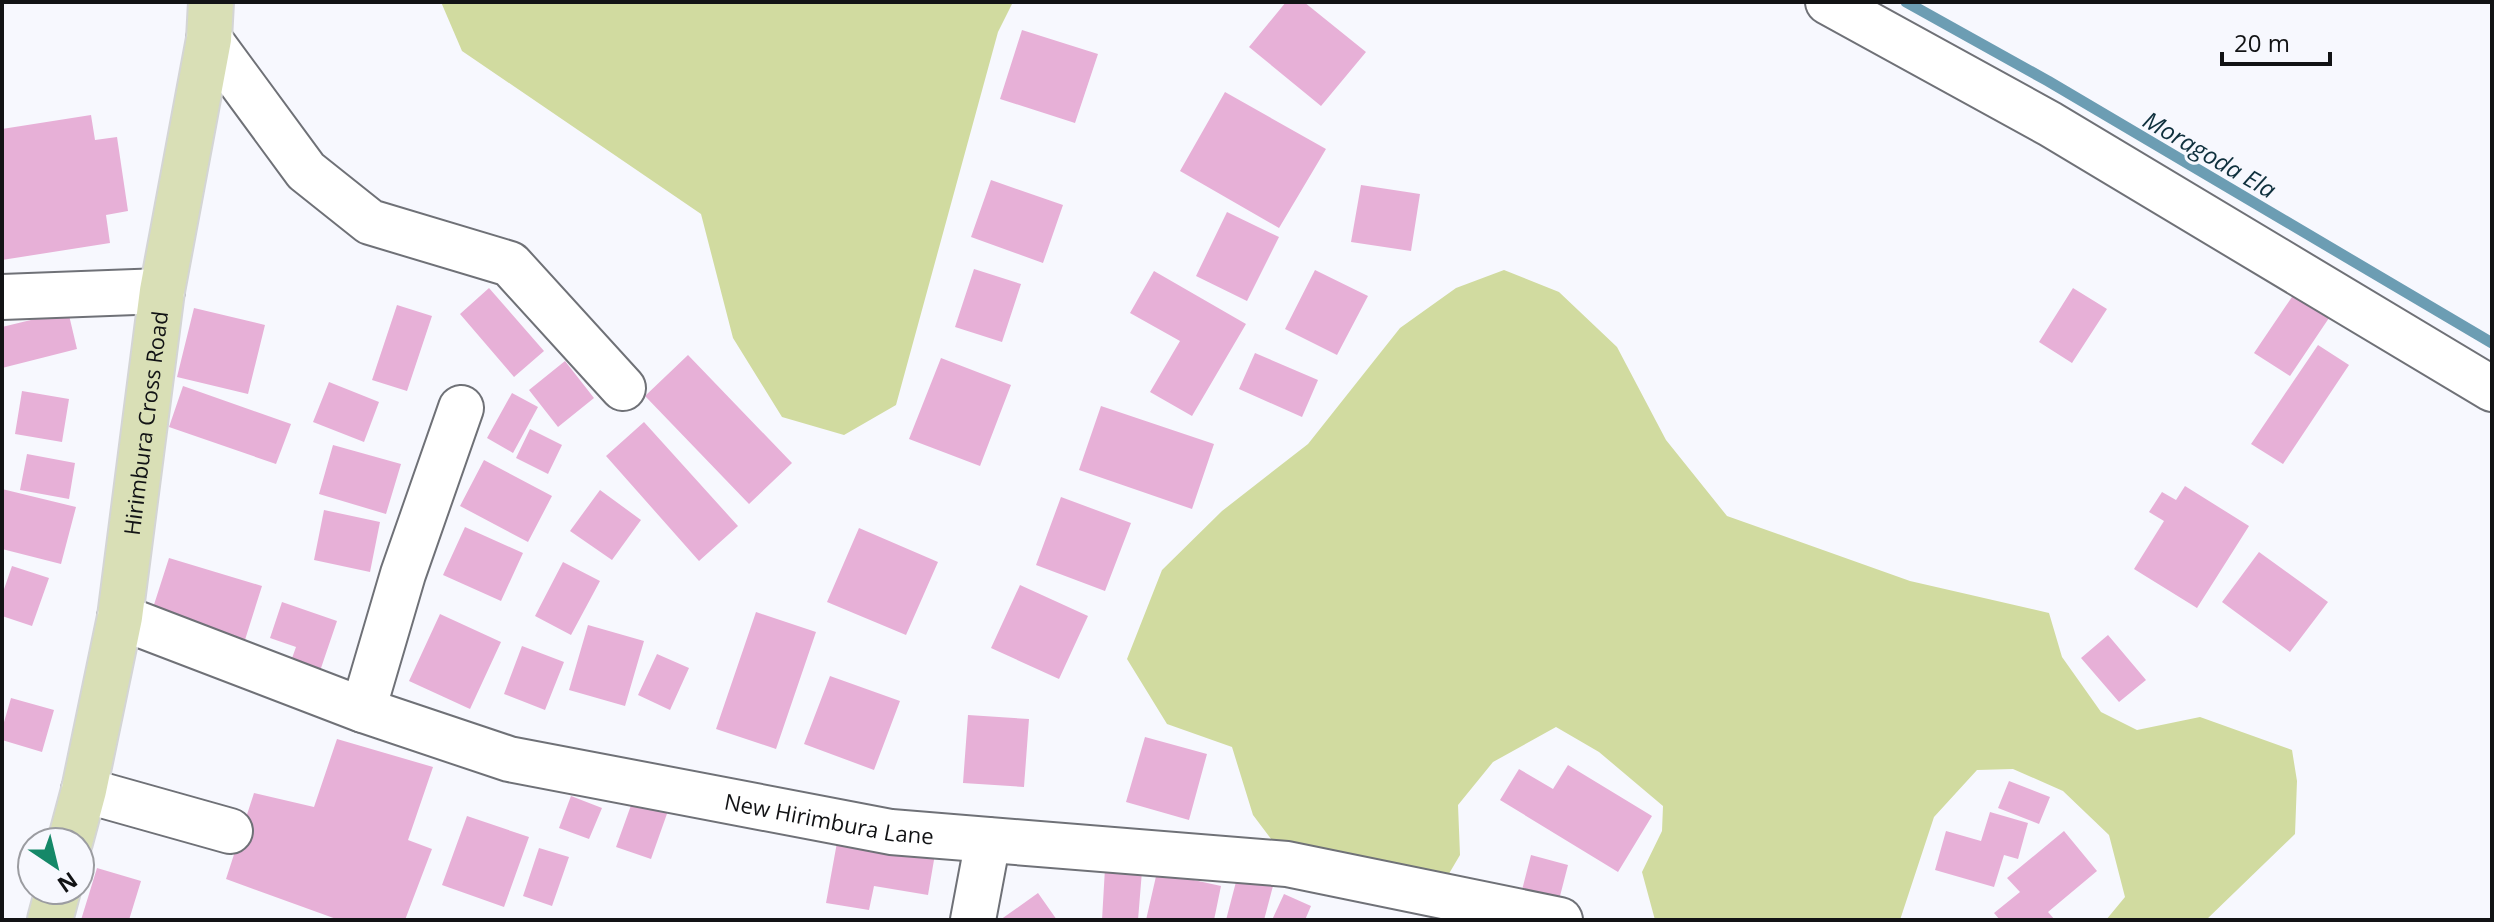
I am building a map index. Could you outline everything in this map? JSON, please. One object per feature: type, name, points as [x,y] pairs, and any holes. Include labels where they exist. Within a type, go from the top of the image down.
[{"type":"main road","name":"Hirimbura Cross Road","points":[[74,826],[120,617],[162,291],[210,21]]},
{"type":"street","points":[[1828,2],[2050,124],[2492,389]]},
{"type":"street","points":[[210,21],[306,171],[370,222],[510,264],[623,388]]},
{"type":"street","points":[[2,297],[162,291]]},
{"type":"street","points":[[363,710],[403,574],[461,408]]},
{"type":"street","name":"New Hirimbura Lane","points":[[120,617],[363,710],[509,759],[891,832],[1287,864],[1560,920]]},
{"type":"street","points":[[84,790],[230,831]]},
{"type":"street","points":[[973,920],[988,840]]},
{"type":"green space","points":[[441,2],[1013,2],[998,32],[896,405],[844,435],[782,417],[733,338],[701,214],[462,51]]},
{"type":"green space","points":[[1504,270],[1559,292],[1617,347],[1666,440],[1727,516],[1910,581],[2049,613],[2062,657],[2101,712],[2137,730],[2200,717],[2292,750],[2297,781],[2295,834],[2206,920],[2106,920],[2125,897],[2109,835],[2063,791],[2013,769],[1977,770],[1934,817],[1900,920],[1655,920],[1642,872],[1662,831],[1663,806],[1599,752],[1556,727],[1493,762],[1458,805],[1460,855],[1447,877],[1280,851],[1253,815],[1232,747],[1167,724],[1127,659],[1162,570],[1222,511],[1308,444],[1400,328],[1456,288]]},
{"type":"building","points":[[1286,2],[1304,2],[1366,52],[1321,106],[1249,47]]},
{"type":"building","points":[[1022,30],[1098,54],[1075,123],[1000,99]]},
{"type":"building","points":[[1225,92],[1326,149],[1279,228],[1180,171]]},
{"type":"building","points":[[91,115],[95,140],[117,137],[128,211],[106,215],[110,243],[2,260],[2,129]]},
{"type":"building","points":[[991,180],[1063,205],[1043,263],[971,237]]},
{"type":"building","points":[[1361,185],[1420,194],[1411,251],[1351,242]]},
{"type":"building","points":[[1227,212],[1279,237],[1247,301],[1196,276]]},
{"type":"building","points":[[974,269],[1021,284],[1002,342],[955,327]]},
{"type":"building","points":[[1315,270],[1368,296],[1337,355],[1285,329]]},
{"type":"building","points":[[1154,271],[1246,324],[1192,416],[1150,392],[1180,341],[1130,313]]},
{"type":"building","points":[[489,288],[544,351],[514,377],[460,314]]},
{"type":"building","points":[[2073,288],[2107,309],[2072,363],[2039,342]]},
{"type":"building","points":[[2294,294],[2329,318],[2290,376],[2254,353]]},
{"type":"building","points":[[397,305],[432,316],[407,391],[372,380]]},
{"type":"building","points":[[194,308],[265,325],[248,394],[177,377]]},
{"type":"building","points":[[68,311],[77,349],[2,368],[2,327]]},
{"type":"building","points":[[2318,345],[2349,365],[2283,464],[2251,444]]},
{"type":"building","points":[[1255,353],[1318,380],[1302,417],[1239,389]]},
{"type":"building","points":[[688,355],[792,463],[749,504],[645,396]]},
{"type":"building","points":[[941,358],[1011,385],[980,466],[909,439]]},
{"type":"building","points":[[565,361],[594,398],[558,427],[529,390]]},
{"type":"building","points":[[329,382],[379,402],[364,442],[313,422]]},
{"type":"building","points":[[183,386],[291,424],[276,464],[169,427]]},
{"type":"building","points":[[22,391],[69,399],[62,442],[15,434]]},
{"type":"building","points":[[512,393],[538,407],[513,453],[487,438]]},
{"type":"building","points":[[1101,406],[1214,444],[1192,509],[1079,470]]},
{"type":"building","points":[[644,422],[738,526],[699,561],[606,456]]},
{"type":"building","points":[[530,429],[562,445],[548,474],[516,458]]},
{"type":"building","points":[[333,445],[401,464],[386,514],[319,494]]},
{"type":"building","points":[[27,454],[75,463],[69,499],[20,490]]},
{"type":"building","points":[[484,460],[552,496],[528,542],[460,506]]},
{"type":"building","points":[[2185,486],[2249,526],[2197,608],[2134,569],[2164,521],[2149,512],[2162,492],[2176,500]]},
{"type":"building","points":[[2,489],[76,507],[61,564],[2,549]]},
{"type":"building","points":[[600,490],[641,520],[612,560],[570,531]]},
{"type":"building","points":[[1061,497],[1131,523],[1105,591],[1036,565]]},
{"type":"building","points":[[324,510],[380,522],[370,572],[314,560]]},
{"type":"building","points":[[465,527],[523,553],[501,601],[443,575]]},
{"type":"building","points":[[859,528],[938,562],[906,635],[827,602]]},
{"type":"building","points":[[2259,552],[2328,602],[2290,652],[2222,602]]},
{"type":"building","points":[[169,558],[262,586],[244,643],[151,614]]},
{"type":"building","points":[[563,562],[600,581],[571,635],[535,616]]},
{"type":"building","points":[[12,566],[49,578],[32,626],[2,616],[2,595]]},
{"type":"building","points":[[1020,585],[1088,616],[1059,679],[991,648]]},
{"type":"building","points":[[282,602],[337,621],[320,671],[291,661],[296,647],[270,638]]},
{"type":"building","points":[[756,612],[816,632],[776,749],[716,729]]},
{"type":"building","points":[[440,614],[501,642],[470,709],[409,681]]},
{"type":"building","points":[[588,625],[644,641],[625,706],[569,690]]},
{"type":"building","points":[[2108,635],[2146,680],[2119,702],[2081,658]]},
{"type":"building","points":[[522,646],[564,662],[545,710],[504,694]]},
{"type":"building","points":[[657,654],[689,668],[670,710],[638,695]]},
{"type":"building","points":[[830,676],[900,701],[874,770],[804,744]]},
{"type":"building","points":[[11,698],[54,710],[42,752],[2,740]]},
{"type":"building","points":[[968,715],[1029,719],[1024,787],[963,783]]},
{"type":"building","points":[[1145,737],[1207,754],[1189,820],[1126,802]]},
{"type":"building","points":[[337,739],[433,767],[408,840],[432,849],[405,920],[339,920],[226,879],[254,793],[314,807]]},
{"type":"building","points":[[1568,765],[1652,816],[1618,872],[1500,800],[1519,769],[1553,789]]},
{"type":"building","points":[[2009,781],[2050,797],[2039,824],[1998,808]]},
{"type":"building","points":[[571,796],[602,808],[589,839],[559,828]]},
{"type":"building","points":[[634,797],[669,808],[651,859],[616,847]]},
{"type":"building","points":[[1990,812],[2028,823],[2018,859],[2004,855],[1994,887],[1935,870],[1946,831],[1981,841]]},
{"type":"building","points":[[467,816],[529,837],[504,907],[442,885]]},
{"type":"building","points":[[2064,831],[2097,871],[2048,912],[2055,920],[2000,920],[1994,913],[2020,892],[2007,878]]},
{"type":"building","points":[[838,837],[935,854],[928,895],[874,886],[869,910],[826,903]]},
{"type":"building","points":[[539,848],[569,857],[552,906],[523,896]]},
{"type":"building","points":[[1531,855],[1568,865],[1559,900],[1522,890]]},
{"type":"building","points":[[97,868],[141,881],[129,920],[81,920],[85,906],[96,906]]},
{"type":"building","points":[[1105,868],[1142,871],[1138,920],[1102,920]]},
{"type":"building","points":[[1157,872],[1221,886],[1214,920],[1146,920]]},
{"type":"building","points":[[1237,878],[1273,886],[1264,920],[1226,920]]},
{"type":"building","points":[[1038,893],[1057,920],[1000,920]]},
{"type":"building","points":[[1284,894],[1311,906],[1305,920],[1272,920]]},
{"type":"waterway","name":"Moragoda Ela","points":[[1906,2],[2048,81],[2492,343]]}]
